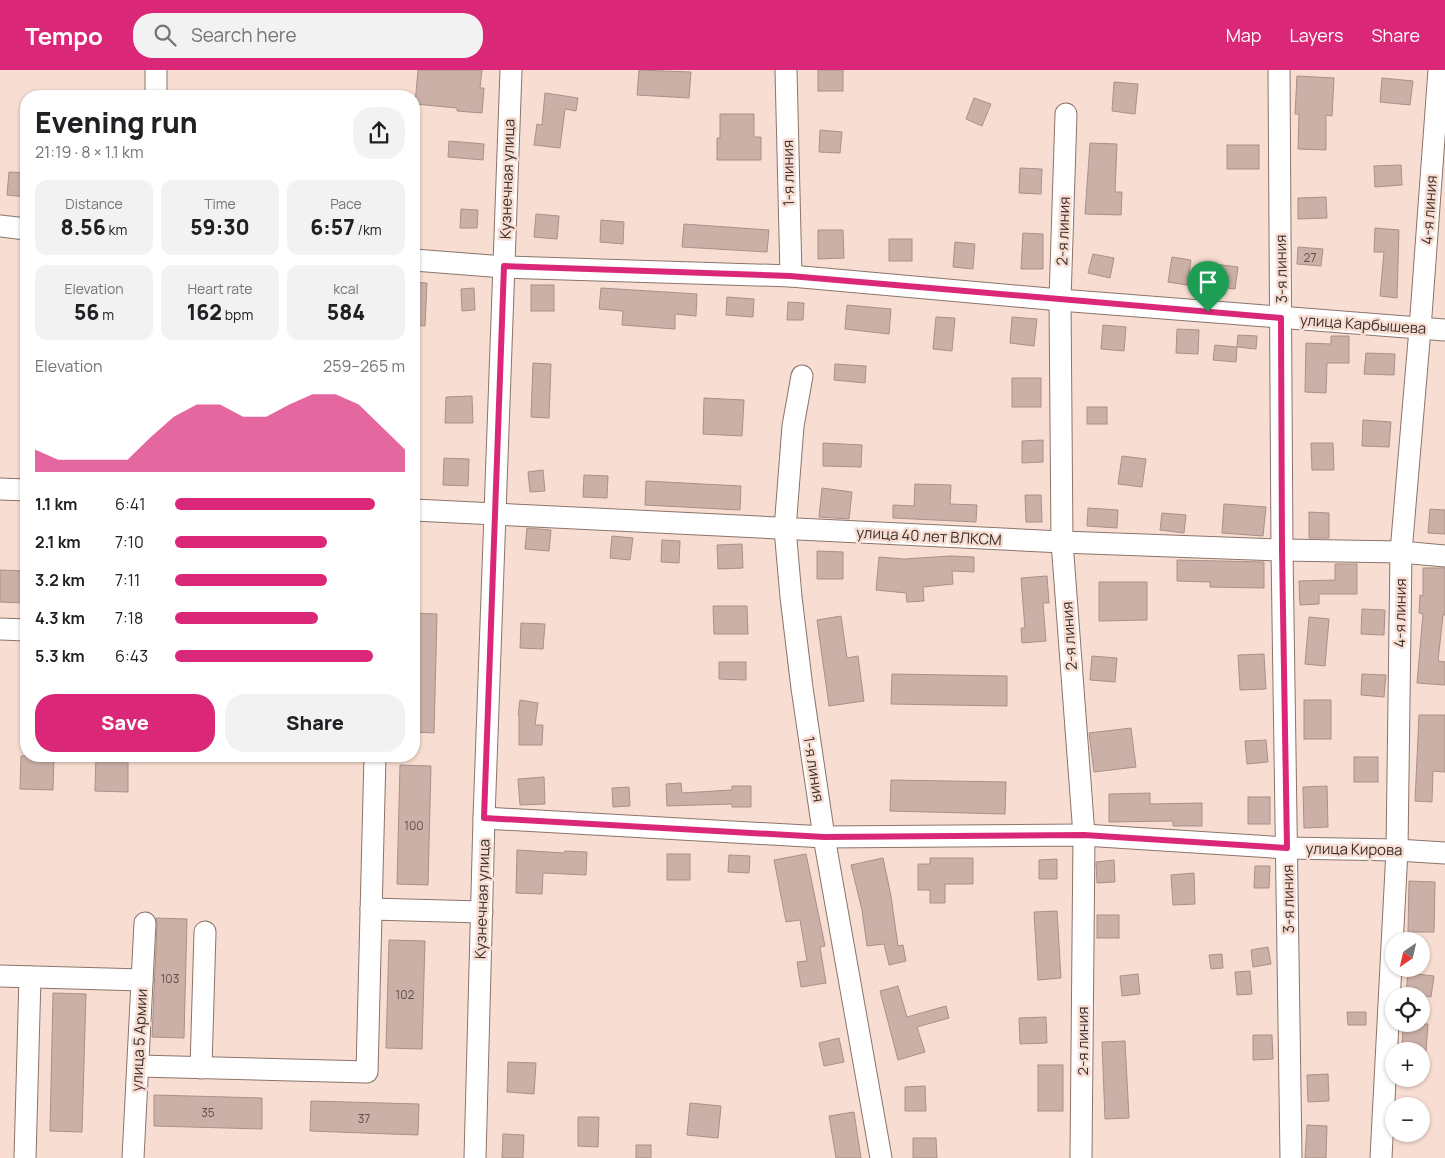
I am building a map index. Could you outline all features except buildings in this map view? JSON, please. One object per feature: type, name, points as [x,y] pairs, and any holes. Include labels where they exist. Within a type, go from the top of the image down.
[{"type":"street","points":[[156,70],[156,90]]},
{"type":"street","name":"Кузнечная улица","points":[[476,1158],[484,818],[511,70]]},
{"type":"street","name":"1-я линия","points":[[786,70],[790,276]]},
{"type":"street","name":"3-я линия","points":[[1279,70],[1282,550],[1291,1158]]},
{"type":"street","name":"4-я линия","points":[[1381,1158],[1397,850],[1401,552],[1439,70]]},
{"type":"street","name":"2-я линия","points":[[1066,114],[1060,300],[1062,542],[1084,835],[1081,1158]]},
{"type":"street","points":[[0,226],[20,228]]},
{"type":"street","name":"улица Карбышева","points":[[420,260],[504,266],[790,276],[1060,300],[1445,330]]},
{"type":"street","name":"1-я линия","points":[[802,376],[793,426],[785,529],[791,597],[824,837],[881,1158]]},
{"type":"street","points":[[0,489],[20,490]]},
{"type":"street","name":"улица 40 лет ВЛКСМ","points":[[420,510],[1062,542],[1282,550],[1401,552],[1445,556]]},
{"type":"street","points":[[0,629],[20,630]]},
{"type":"street","points":[[138,1066],[367,1072],[375,762]]},
{"type":"street","name":"улица Кирова","points":[[484,818],[824,837],[1084,835],[1287,848],[1445,853]]},
{"type":"street","points":[[371,909],[482,912]]},
{"type":"street","name":"улица 5 Армии","points":[[134,1158],[145,923]]},
{"type":"street","points":[[201,1068],[205,932]]},
{"type":"street","points":[[0,976],[142,980]]},
{"type":"street","points":[[26,1158],[30,977]]},
{"type":"route","points":[[504,266],[790,276],[1208,312],[1281,318],[1282,550],[1287,848],[1084,835],[824,837],[484,818],[504,266]]}]
